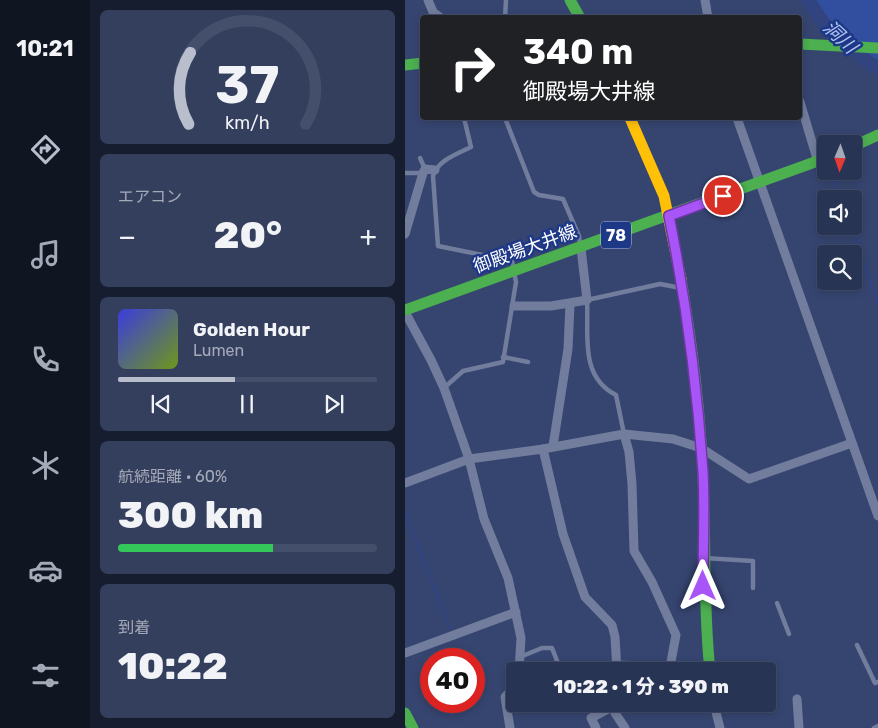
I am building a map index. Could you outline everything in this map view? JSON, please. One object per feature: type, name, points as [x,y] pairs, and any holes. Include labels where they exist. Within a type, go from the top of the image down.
[{"type":"street","points":[[428,0],[433,12],[437,15]]},
{"type":"street","points":[[570,0],[578,15]]},
{"type":"street","points":[[705,0],[708,15]]},
{"type":"street","points":[[802,44],[878,48]]},
{"type":"street","points":[[405,65],[420,63]]},
{"type":"street","points":[[802,107],[817,147]]},
{"type":"street","points":[[631,120],[664,196],[669,216],[693,364],[701,448],[705,626],[708,662]]},
{"type":"street","points":[[738,120],[878,516]]},
{"type":"street","points":[[863,142],[878,135]]},
{"type":"street","name":"御殿場大井線","points":[[405,311],[817,162]]},
{"type":"street","points":[[405,234],[424,171],[435,170]]},
{"type":"street","points":[[513,306],[570,304],[587,300],[581,248]]},
{"type":"street","points":[[553,446],[567,349],[570,304]]},
{"type":"street","points":[[405,311],[444,388],[469,459],[484,518],[508,578],[521,638],[520,662]]},
{"type":"street","points":[[405,483],[469,459],[543,449],[624,434],[673,439],[701,448],[749,479],[853,443]]},
{"type":"street","points":[[624,434],[629,452],[632,484],[634,551],[652,582],[676,635],[671,662]]},
{"type":"street","points":[[543,449],[563,534],[585,597],[612,625],[616,662]]},
{"type":"street","points":[[405,653],[516,612]]},
{"type":"street","points":[[797,699],[799,728]]},
{"type":"street","points":[[507,712],[509,728]]},
{"type":"street","points":[[596,728],[591,718],[602,712]]},
{"type":"street","points":[[616,712],[618,720],[625,728]]},
{"type":"street","points":[[716,712],[720,728]]},
{"type":"street","points":[[405,713],[413,728]]},
{"type":"lane","points":[[505,15],[506,0]]},
{"type":"lane","points":[[444,388],[463,371],[503,362],[505,337],[513,306],[515,271],[512,260],[438,246],[433,176],[435,170],[443,162],[471,147],[464,120]]},
{"type":"lane","points":[[506,120],[534,192],[539,196],[563,198],[579,236],[581,248]]},
{"type":"lane","points":[[405,173],[424,171],[420,158]]},
{"type":"lane","points":[[624,434],[616,395],[606,390],[596,380],[587,353],[589,344],[587,300],[660,284],[681,288]]},
{"type":"lane","points":[[503,357],[528,362]]},
{"type":"lane","points":[[703,558],[753,562],[753,588]]},
{"type":"lane","points":[[777,603],[789,634]]},
{"type":"lane","points":[[857,646],[875,684],[878,682]]},
{"type":"lane","points":[[520,657],[542,648],[552,648],[557,662]]},
{"type":"lane","points":[[873,728],[878,726]]},
{"type":"shaded area","points":[[813,0],[878,0],[878,60],[859,49],[841,34]]},
{"type":"waterway","name":"洞川","points":[[808,0],[823,23],[870,64],[878,67]]},
{"type":"waterway","points":[[833,180],[837,190]]},
{"type":"waterway","points":[[853,235],[878,303]]},
{"type":"waterway","points":[[405,512],[450,628]]},
{"type":"traffic: fast","points":[[570,0],[578,15]]},
{"type":"traffic: fast","points":[[802,44],[878,48]]},
{"type":"traffic: fast","points":[[405,65],[420,63]]},
{"type":"traffic: fast","points":[[863,142],[878,135]]},
{"type":"traffic: fast","points":[[405,310],[817,161]]},
{"type":"traffic: fast","points":[[681,279],[692,352],[700,427],[704,500],[706,622],[709,662]]},
{"type":"traffic: fast","points":[[405,713],[413,728]]},
{"type":"traffic: slow","points":[[631,120],[664,196],[681,279]]},
{"type":"route","points":[[703,586],[704,508],[701,448],[693,364],[669,216],[723,196]]}]
